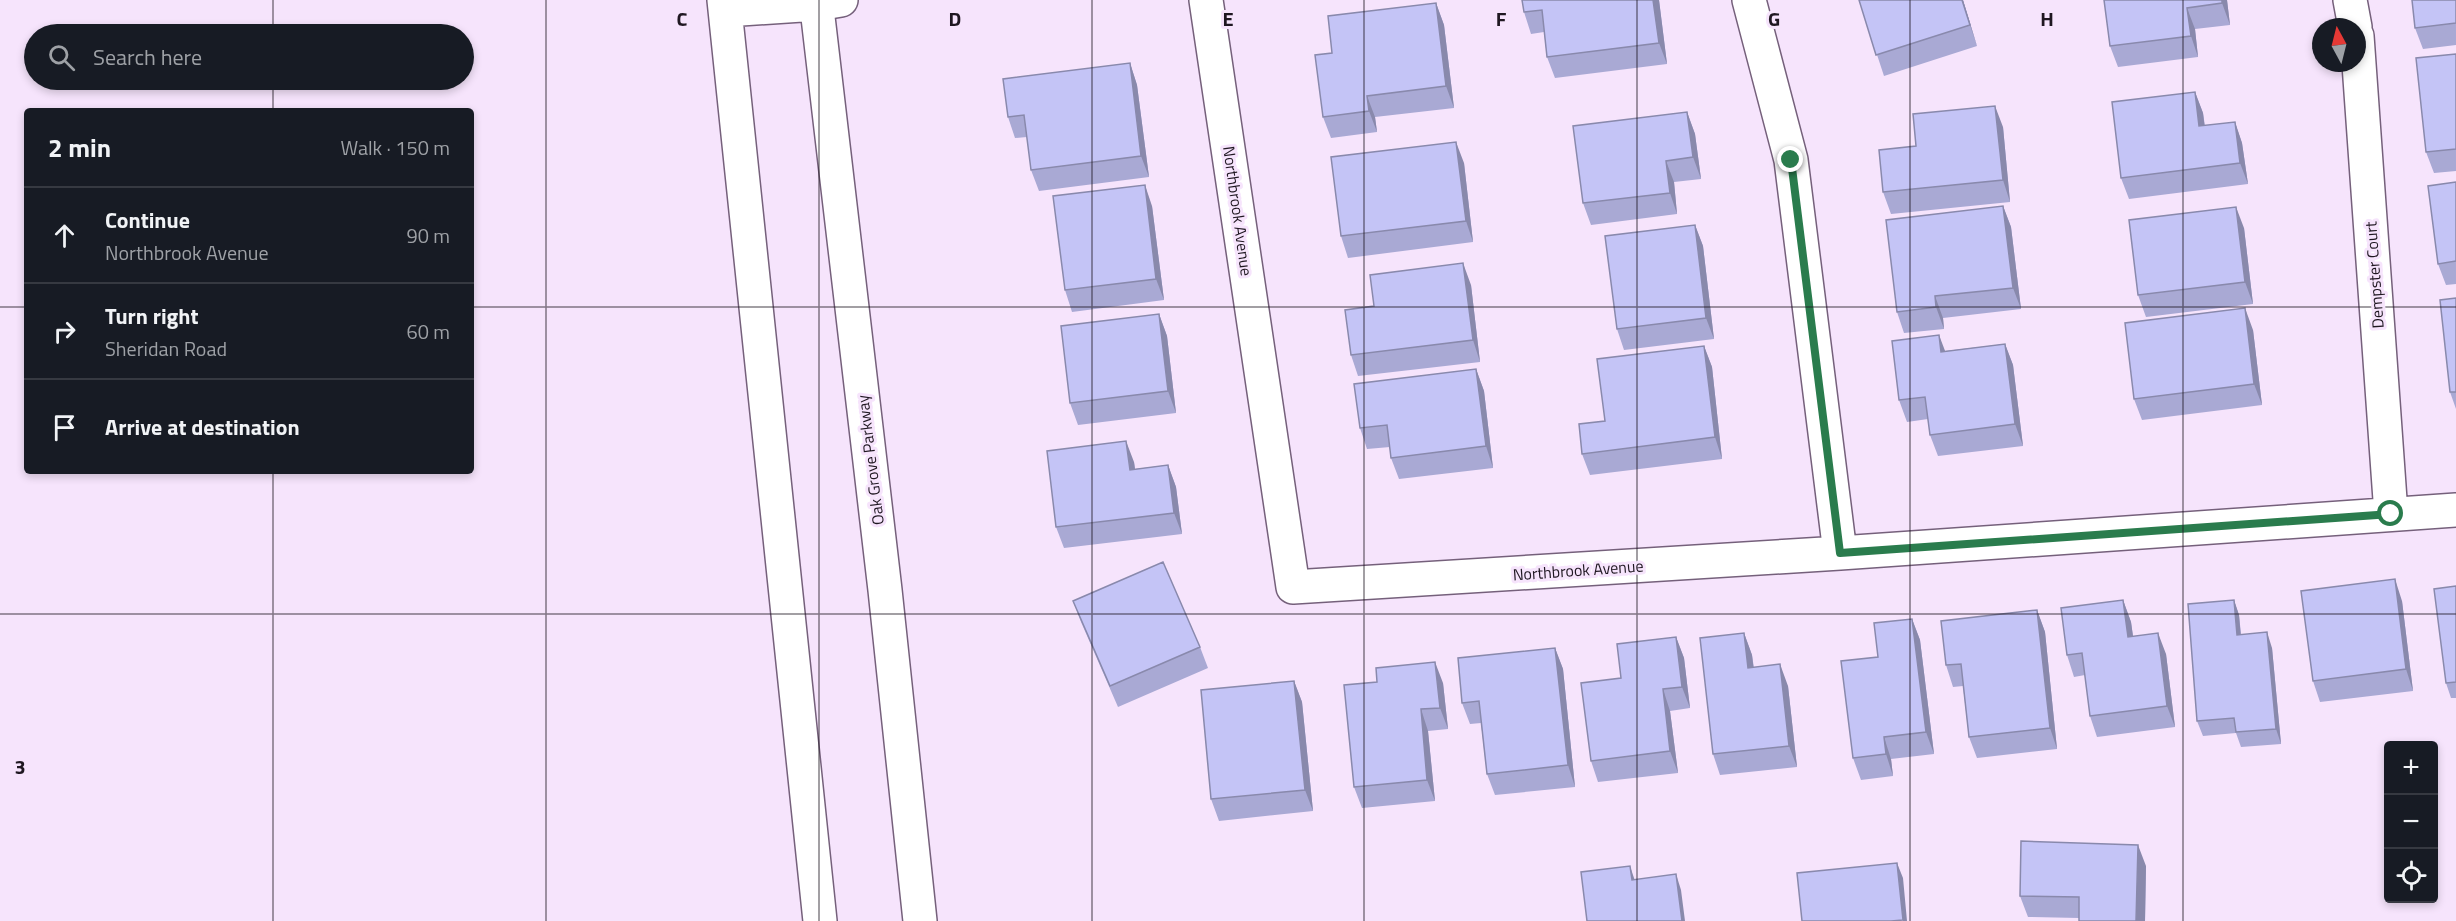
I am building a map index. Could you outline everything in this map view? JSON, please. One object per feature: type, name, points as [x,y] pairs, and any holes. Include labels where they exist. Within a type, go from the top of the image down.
[{"type":"street","name":"Northbrook Avenue","points":[[1206,0],[1293,587],[1840,553],[2456,510]]},
{"type":"street","points":[[1749,0],[1791,160],[1840,553]]},
{"type":"street","points":[[2350,0],[2353,18]]},
{"type":"street","points":[[820,921],[725,5],[825,1]]},
{"type":"street","name":"Oak Grove Parkway","points":[[825,1],[920,921]]},
{"type":"street","name":"Dempster Court","points":[[2360,72],[2391,514]]},
{"type":"building","points":[[1522,0],[1653,0],[1659,43],[1547,57],[1542,10],[1524,12]]},
{"type":"building","points":[[1859,0],[1962,0],[1970,25],[1876,55]]},
{"type":"building","points":[[2104,0],[2222,0],[2222,3],[2187,8],[2191,36],[2110,46]]},
{"type":"building","points":[[2412,0],[2456,0],[2456,23],[2415,28]]},
{"type":"building","points":[[1436,3],[1446,86],[1367,96],[1369,111],[1323,117],[1315,55],[1332,53],[1328,16]]},
{"type":"building","points":[[2456,54],[2456,149],[2426,152],[2416,58]]},
{"type":"building","points":[[1130,63],[1141,156],[1031,170],[1024,115],[1008,117],[1003,79]]},
{"type":"building","points":[[2195,92],[2199,126],[2235,122],[2240,163],[2121,178],[2112,102]]},
{"type":"building","points":[[1995,106],[2003,180],[1883,192],[1879,150],[1916,146],[1913,114]]},
{"type":"building","points":[[1687,112],[1693,157],[1666,161],[1670,193],[1583,203],[1573,126]]},
{"type":"building","points":[[1456,142],[1466,221],[1341,236],[1331,157]]},
{"type":"building","points":[[2456,182],[2456,261],[2438,264],[2428,186]]},
{"type":"building","points":[[1145,185],[1156,279],[1065,290],[1053,196]]},
{"type":"building","points":[[2003,206],[2013,288],[1935,296],[1936,307],[1897,312],[1886,220]]},
{"type":"building","points":[[2236,207],[2245,282],[2138,295],[2129,220]]},
{"type":"building","points":[[1695,225],[1706,318],[1617,329],[1605,236]]},
{"type":"building","points":[[1463,263],[1473,340],[1351,355],[1345,310],[1374,306],[1370,275]]},
{"type":"building","points":[[2456,298],[2456,392],[2450,392],[2440,300]]},
{"type":"building","points":[[2245,308],[2254,384],[2134,399],[2125,323]]},
{"type":"building","points":[[1159,314],[1168,391],[1070,403],[1061,326]]},
{"type":"building","points":[[1939,335],[1941,352],[2005,344],[2015,424],[1930,435],[1925,397],[1899,400],[1892,341]]},
{"type":"building","points":[[1704,346],[1715,437],[1582,454],[1579,424],[1605,421],[1597,359]]},
{"type":"building","points":[[1476,369],[1486,446],[1391,458],[1387,425],[1360,428],[1354,384]]},
{"type":"building","points":[[1126,441],[1130,470],[1168,465],[1174,513],[1056,527],[1047,451]]},
{"type":"building","points":[[1163,562],[1200,647],[1110,686],[1073,601]]},
{"type":"building","points":[[2395,579],[2406,669],[2313,681],[2301,591]]},
{"type":"building","points":[[2456,586],[2456,682],[2446,683],[2434,589]]},
{"type":"building","points":[[2123,600],[2128,637],[2158,633],[2167,706],[2090,716],[2082,653],[2067,655],[2061,608]]},
{"type":"building","points":[[2234,600],[2237,635],[2267,632],[2276,729],[2236,732],[2234,718],[2197,721],[2188,604]]},
{"type":"building","points":[[2037,610],[2050,728],[1969,737],[1961,664],[1946,665],[1941,621]]},
{"type":"building","points":[[1912,619],[1926,732],[1884,737],[1886,754],[1853,758],[1841,661],[1878,657],[1874,623]]},
{"type":"building","points":[[1744,633],[1748,668],[1780,664],[1789,746],[1713,754],[1700,638]]},
{"type":"building","points":[[1676,637],[1682,687],[1663,689],[1670,751],[1591,761],[1581,683],[1621,678],[1617,644]]},
{"type":"building","points":[[1555,648],[1568,765],[1487,774],[1479,701],[1462,703],[1458,658]]},
{"type":"building","points":[[1435,662],[1440,708],[1421,709],[1427,780],[1354,787],[1344,685],[1377,682],[1376,668]]},
{"type":"building","points":[[1294,681],[1305,790],[1211,799],[1201,690]]},
{"type":"building","points":[[2021,841],[2138,845],[2136,921],[2079,921],[2079,897],[2020,896]]},
{"type":"building","points":[[1897,863],[1903,920],[1802,921],[1797,873]]},
{"type":"building","points":[[1630,866],[1632,880],[1676,874],[1682,921],[1587,921],[1581,872]]},
{"type":"route","points":[[1791,160],[1840,553],[2391,514]]}]
